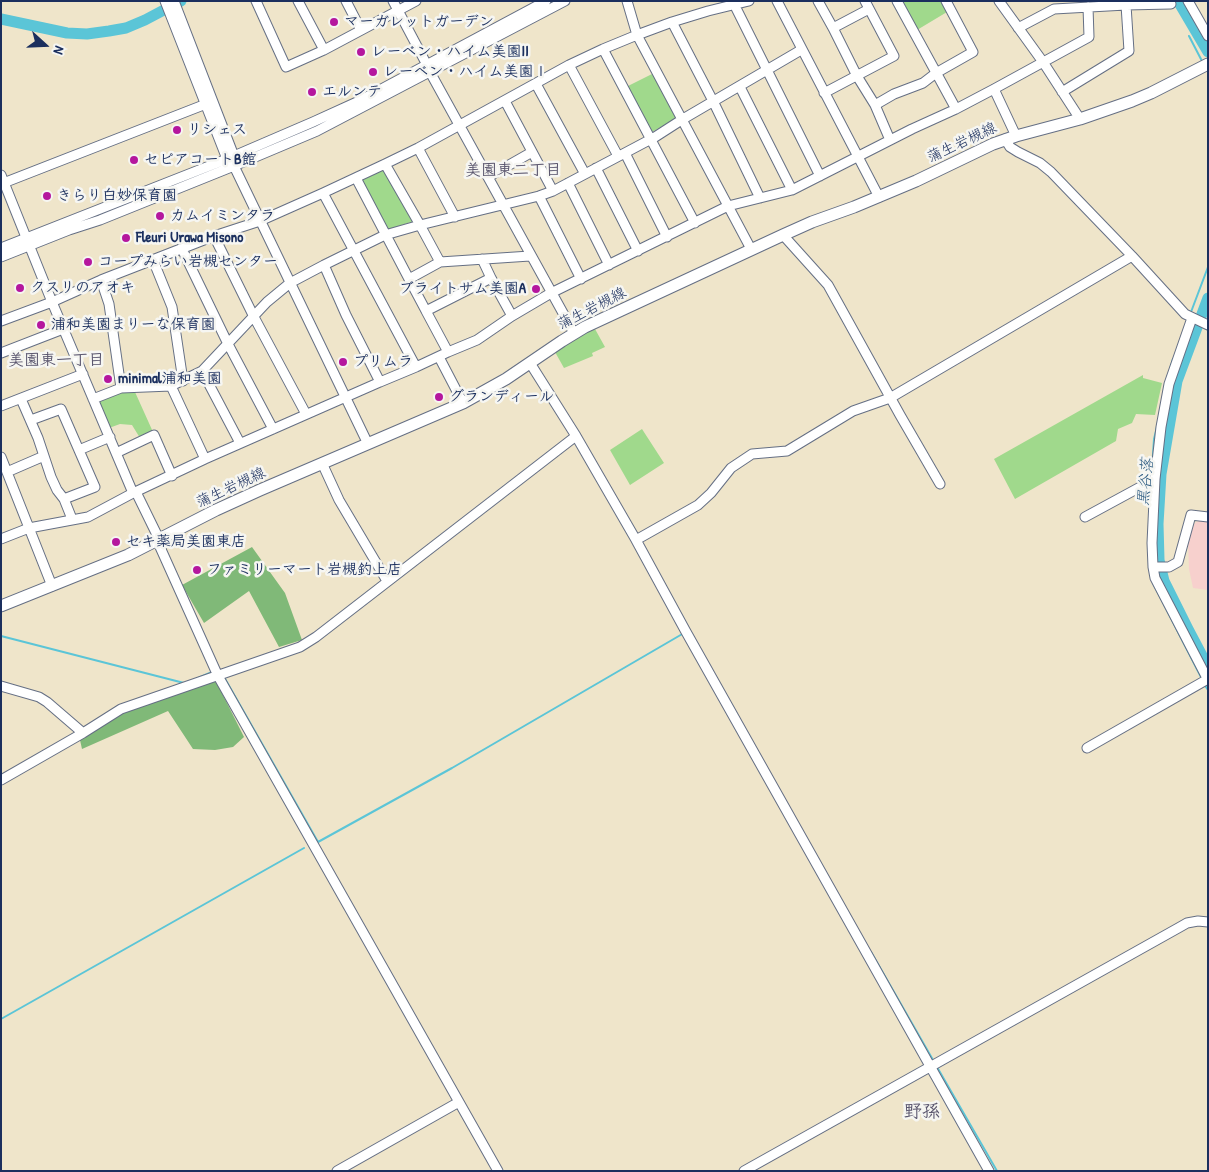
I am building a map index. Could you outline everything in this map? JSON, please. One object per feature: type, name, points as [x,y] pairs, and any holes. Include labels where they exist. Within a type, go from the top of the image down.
[{"type":"main road","name":"蒲生岩槻線","points":[[1,606],[119,559],[234,502],[463,403],[487,391],[574,333],[783,234],[879,197],[1005,139],[1080,119],[1151,93],[1208,64]]},
{"type":"street","points":[[164,1],[178,23],[234,166],[368,444]]},
{"type":"street","points":[[174,1],[178,23],[206,104],[231,158]]},
{"type":"street","points":[[256,1],[286,67],[324,50],[416,1]]},
{"type":"street","points":[[298,1],[324,50]]},
{"type":"street","points":[[346,1],[361,30]]},
{"type":"street","points":[[393,1],[428,69],[574,333]]},
{"type":"street","points":[[1,248],[100,220],[318,131],[546,1]]},
{"type":"street","points":[[1,257],[27,242],[231,158],[359,101],[565,1]]},
{"type":"street","points":[[627,1],[637,35],[751,249]]},
{"type":"street","points":[[1,321],[214,236],[260,221],[323,193],[418,148],[603,49],[672,22],[749,1]]},
{"type":"street","points":[[776,1],[879,197]]},
{"type":"street","points":[[818,1],[857,76],[875,105],[890,140]]},
{"type":"street","points":[[897,1],[956,109]]},
{"type":"street","points":[[875,105],[894,94],[923,83],[936,72],[972,52],[946,1]]},
{"type":"street","points":[[999,1],[1043,62],[1080,119]]},
{"type":"street","points":[[1018,28],[1054,9],[1171,4],[1169,1]]},
{"type":"street","points":[[1188,1],[1208,36]]},
{"type":"street","points":[[734,4],[820,176]]},
{"type":"street","points":[[824,93],[894,56],[867,5],[833,28]]},
{"type":"street","points":[[1062,92],[1129,51],[1126,5]]},
{"type":"street","points":[[1,539],[29,528],[88,517],[135,492],[240,443],[477,340],[551,293],[728,206],[792,190],[956,109],[1089,37],[1088,7]]},
{"type":"street","points":[[672,22],[760,198]]},
{"type":"street","points":[[603,49],[695,223]]},
{"type":"street","points":[[93,399],[121,388],[171,386],[183,381],[202,371],[267,302],[290,282],[385,235],[553,191],[650,140],[801,50]]},
{"type":"street","points":[[569,66],[667,237]]},
{"type":"street","points":[[536,84],[585,174]]},
{"type":"street","points":[[740,87],[792,190]]},
{"type":"street","points":[[994,89],[1016,136]]},
{"type":"street","points":[[505,101],[553,191]]},
{"type":"street","points":[[206,104],[2,181],[116,453],[159,539],[160,547],[218,676],[498,1171]]},
{"type":"street","points":[[1005,139],[1010,147],[1046,168],[1132,256],[1184,314],[1202,321],[1169,384],[1161,427],[1155,479],[1152,543],[1153,567],[1160,589],[1208,680],[1087,748]]},
{"type":"street","points":[[418,148],[455,216]]},
{"type":"street","points":[[488,176],[532,152]]},
{"type":"street","points":[[385,164],[440,262]]},
{"type":"street","points":[[596,168],[638,251]]},
{"type":"street","points":[[356,178],[426,310],[463,403]]},
{"type":"street","points":[[568,183],[609,265]]},
{"type":"street","points":[[323,193],[416,368]]},
{"type":"street","points":[[539,196],[581,279]]},
{"type":"street","points":[[783,234],[828,286],[940,484]]},
{"type":"street","points":[[214,236],[254,317],[306,414]]},
{"type":"street","points":[[182,249],[228,344],[273,429]]},
{"type":"street","points":[[408,278],[440,262],[530,256]]},
{"type":"street","points":[[636,540],[698,505],[711,493],[731,468],[752,454],[787,451],[853,411],[890,398],[1132,256]]},
{"type":"street","points":[[482,259],[512,316]]},
{"type":"street","points":[[152,260],[172,307],[183,381]]},
{"type":"street","points":[[324,266],[380,382]]},
{"type":"street","points":[[426,310],[491,278]]},
{"type":"street","points":[[101,280],[110,304],[121,388]]},
{"type":"street","points":[[1,353],[64,329]]},
{"type":"street","points":[[530,363],[576,436],[636,540],[989,1171]]},
{"type":"street","points":[[202,371],[240,443]]},
{"type":"street","points":[[1,406],[83,374]]},
{"type":"street","points":[[171,386],[205,460]]},
{"type":"street","points":[[21,399],[38,438],[50,477],[64,500],[72,520]]},
{"type":"street","points":[[31,420],[61,409],[95,487],[64,500]]},
{"type":"street","points":[[116,453],[154,435],[172,476]]},
{"type":"street","points":[[1,780],[84,733],[121,709],[300,647],[316,637],[576,436]]},
{"type":"street","points":[[79,450],[110,437]]},
{"type":"street","points":[[7,472],[44,456]]},
{"type":"street","points":[[1,458],[52,586]]},
{"type":"street","points":[[322,463],[339,500],[388,581]]},
{"type":"street","points":[[1085,517],[1155,479]]},
{"type":"street","points":[[1153,567],[1169,567],[1178,562],[1191,515],[1208,517]]},
{"type":"street","points":[[1,686],[39,697],[84,733]]},
{"type":"street","points":[[744,1171],[1186,923],[1198,920],[1208,922]]},
{"type":"street","points":[[337,1171],[459,1102]]},
{"type":"shaded area","points":[[1208,519],[1208,590],[1193,588],[1189,569],[1188,540],[1195,523]]},
{"type":"green space","points":[[901,1],[941,1],[947,12],[917,30]]},
{"type":"green space","points":[[654,73],[676,115],[675,119],[652,132],[649,130],[626,87]]},
{"type":"green space","points":[[383,169],[414,221],[386,230],[361,179]]},
{"type":"green space","points":[[595,329],[605,347],[592,353],[593,356],[564,368],[555,352],[575,338]]},
{"type":"green space","points":[[1143,375],[1143,378],[1162,383],[1155,415],[1136,414],[1132,423],[1118,429],[1116,441],[1015,499],[994,459]]},
{"type":"green space","points":[[120,392],[135,392],[153,432],[140,438],[132,425],[120,424],[109,428],[98,404],[99,401]]},
{"type":"green space","points":[[642,429],[664,463],[630,485],[610,450]]},
{"type":"green space","points":[[252,547],[285,593],[302,640],[279,647],[249,591],[204,623],[182,585]]},
{"type":"green space","points":[[216,681],[244,737],[233,747],[215,750],[193,749],[168,711],[82,749],[80,740],[124,713]]},
{"type":"waterway","points":[[1,19],[67,33],[87,34],[126,28],[181,1]]},
{"type":"waterway","name":"黒谷落","points":[[1178,1],[1208,52]]},
{"type":"waterway","points":[[1189,36],[1203,63]]},
{"type":"waterway","points":[[1191,312],[1208,267]]},
{"type":"waterway","name":"黒谷落","points":[[1207,665],[1164,581],[1159,560],[1158,524],[1161,474],[1177,381],[1208,298]]},
{"type":"waterway","points":[[1170,369],[1173,359]]},
{"type":"waterway","points":[[1152,469],[1154,439],[1157,427]]},
{"type":"waterway","points":[[1149,527],[1150,501]]},
{"type":"waterway","points":[[1153,583],[1202,679]]},
{"type":"waterway","points":[[224,677],[318,842],[452,768],[684,633]]},
{"type":"waterway","points":[[1,636],[184,683]]},
{"type":"waterway","points":[[198,678],[212,672]]},
{"type":"waterway","points":[[1204,684],[1208,690]]},
{"type":"waterway","points":[[1,1019],[304,848]]},
{"type":"waterway","points":[[871,952],[933,1060]]},
{"type":"waterway","points":[[937,1067],[997,1171]]},
{"type":"place","name":"マーガレットガーデン","points":[[334,22]]},
{"type":"place","name":"レーベン・ハイム美園II","points":[[361,52]]},
{"type":"place","name":"レーベン・ハイム美園Ⅰ","points":[[373,72]]},
{"type":"place","name":"エルンテ","points":[[312,92]]},
{"type":"place","name":"リシェス","points":[[177,130]]},
{"type":"place","name":"セピアコートB館","points":[[134,160]]},
{"type":"place","name":"きらり白妙保育園","points":[[47,196]]},
{"type":"place","name":"カムイミンタラ","points":[[160,216]]},
{"type":"place","name":"Fleuri Urawa Misono","points":[[126,238]]},
{"type":"place","name":"コープみらい岩槻センター","points":[[88,262]]},
{"type":"place","name":"クスリのアオキ","points":[[20,288]]},
{"type":"place","name":"ブライトサム美園A","points":[[536,289]]},
{"type":"place","name":"浦和美園まりーな保育園","points":[[41,325]]},
{"type":"place","name":"プリムラ","points":[[343,362]]},
{"type":"place","name":"minimal浦和美園","points":[[108,379]]},
{"type":"place","name":"グランディール","points":[[439,397]]},
{"type":"place","name":"セキ薬局美園東店","points":[[116,542]]},
{"type":"place","name":"ファミリーマート岩槻釣上店","points":[[197,570]]},
{"type":"district","name":"美園東二丁目","points":[[513,171]]},
{"type":"district","name":"美園東一丁目","points":[[56,361]]},
{"type":"district","name":"野孫","points":[[922,1112]]}]
